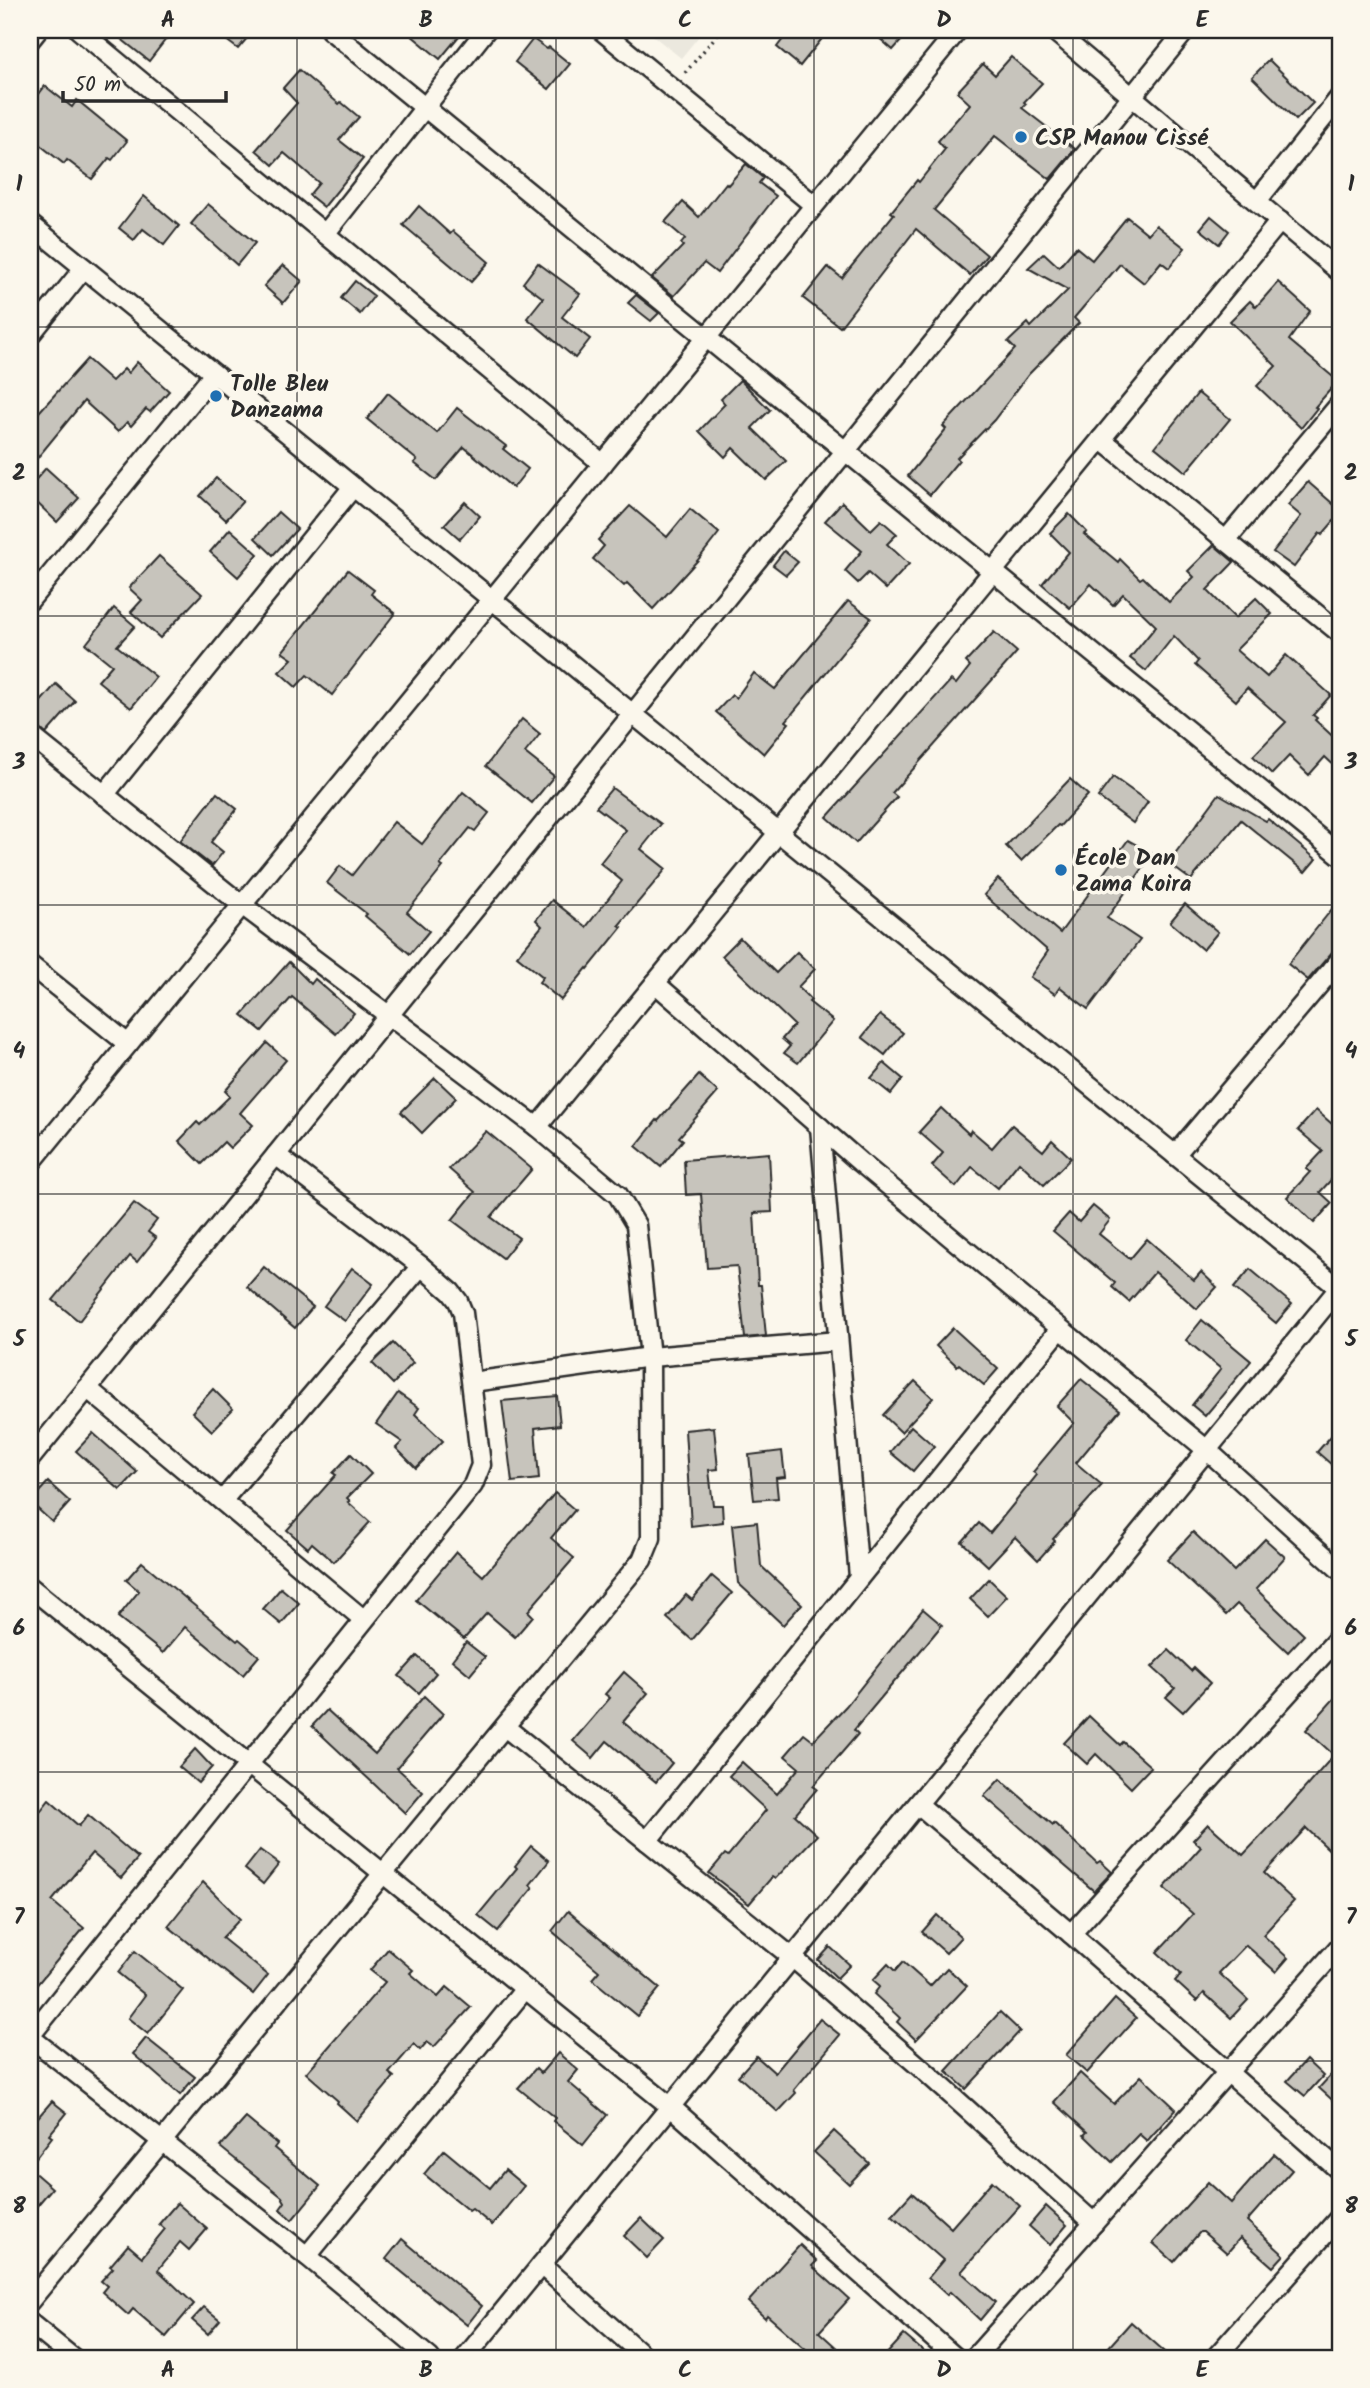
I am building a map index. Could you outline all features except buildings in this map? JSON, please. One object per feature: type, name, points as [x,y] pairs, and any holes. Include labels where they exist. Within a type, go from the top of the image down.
[{"type":"street","points":[[30,40],[38,30]]},
{"type":"street","points":[[79,30],[603,464]]},
{"type":"street","points":[[330,30],[1340,855]]},
{"type":"street","points":[[325,234],[486,30]]},
{"type":"street","points":[[601,30],[814,205]]},
{"type":"street","points":[[30,1163],[958,30]]},
{"type":"street","points":[[1053,30],[1340,272]]},
{"type":"street","points":[[30,1459],[1186,30]]},
{"type":"street","points":[[1257,201],[1340,97]]},
{"type":"street","points":[[537,1127],[1280,221]]},
{"type":"street","points":[[30,224],[1340,1288],[465,2358]]},
{"type":"street","points":[[30,335],[84,268]]},
{"type":"street","points":[[30,600],[214,374]]},
{"type":"street","points":[[1226,540],[1340,404]]},
{"type":"street","points":[[1101,439],[1340,633]]},
{"type":"street","points":[[104,795],[354,487]]},
{"type":"street","points":[[30,736],[242,905],[537,1127],[618,1195],[636,1225],[650,1357],[651,1538],[642,1560],[30,2301]]},
{"type":"street","points":[[1175,1155],[1340,960]]},
{"type":"street","points":[[30,965],[128,1044]]},
{"type":"street","points":[[655,983],[820,1127],[1207,1451],[1340,1570]]},
{"type":"street","points":[[820,1127],[859,1577]]},
{"type":"street","points":[[276,1155],[421,1266],[458,1301],[463,1313],[481,1465],[473,1485],[30,2036],[307,2256],[430,2358]]},
{"type":"street","points":[[222,1501],[421,1266]]},
{"type":"street","points":[[647,1841],[1060,1329]]},
{"type":"street","points":[[472,1382],[650,1357],[838,1341]]},
{"type":"street","points":[[87,1388],[363,1619]]},
{"type":"street","points":[[30,1587],[671,2107],[956,2358]]},
{"type":"street","points":[[1071,1934],[1340,1636]]},
{"type":"street","points":[[505,1727],[793,1958],[920,2067],[1094,2223]]},
{"type":"street","points":[[918,1804],[1071,1934],[1340,2171]]},
{"type":"street","points":[[974,2358],[1340,1946]]},
{"type":"street","points":[[307,2256],[525,1989]]},
{"type":"street","points":[[1215,2358],[1340,2217]]},
{"type":"street","points":[[541,2265],[646,2358]]},
{"type":"street","points":[[30,2323],[73,2358]]},
{"type":"path","points":[[673,89],[721,30]]},
{"type":"shaded area","points":[[646,30],[704,30],[681,58]]},
{"type":"place","name":"CSP Manou Cissé","points":[[1021,137]]},
{"type":"place","name":"Tolle Bleu Danzama","points":[[216,396]]},
{"type":"place","name":"École Dan Zama Koira","points":[[1061,870]]}]
